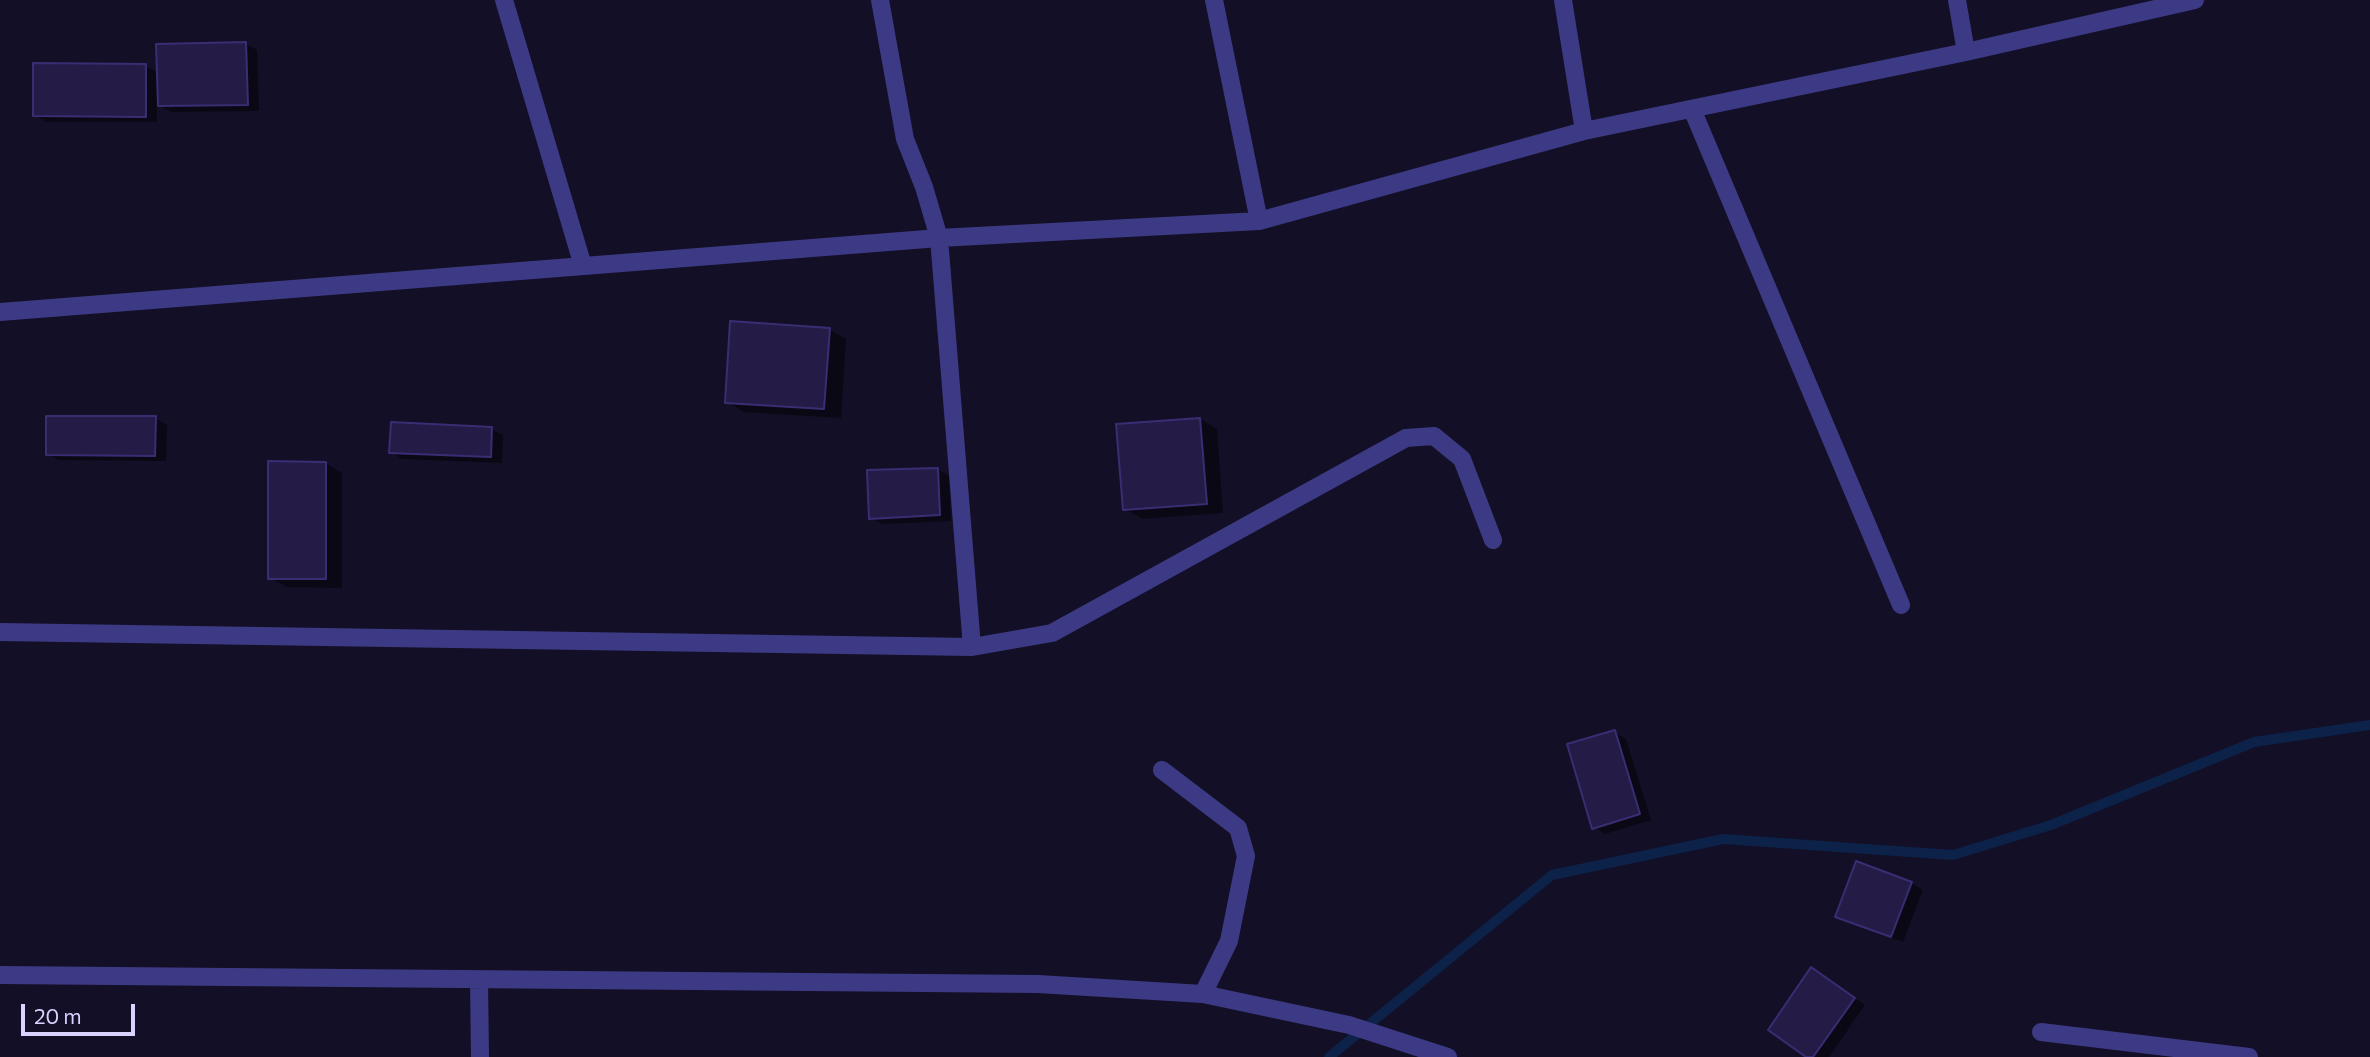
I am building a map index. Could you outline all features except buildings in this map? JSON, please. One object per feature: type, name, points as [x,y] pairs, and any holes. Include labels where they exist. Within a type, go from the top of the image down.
[{"type":"street","points":[[504,0],[583,266]]},
{"type":"street","points":[[880,0],[905,139],[924,187],[939,239],[972,647]]},
{"type":"street","points":[[1214,0],[1259,221]]},
{"type":"street","points":[[1563,0],[1584,131]]},
{"type":"street","points":[[1957,0],[1966,52]]},
{"type":"street","points":[[0,312],[939,239],[1259,221],[1584,131],[1966,52],[2195,0]]},
{"type":"street","points":[[1692,109],[1901,604]]},
{"type":"street","points":[[0,632],[972,647],[1052,633],[1406,438],[1434,436],[1462,459],[1493,540]]},
{"type":"street","points":[[1162,770],[1238,828],[1246,856],[1229,941],[1203,994]]},
{"type":"street","points":[[0,975],[1038,984],[1203,994],[1349,1025],[1448,1057]]},
{"type":"street","points":[[479,979],[480,1057]]},
{"type":"street","points":[[2041,1032],[2249,1057]]},
{"type":"waterway","points":[[1329,1057],[1552,875],[1723,839],[1953,855],[2051,825],[2254,742],[2370,725]]}]
